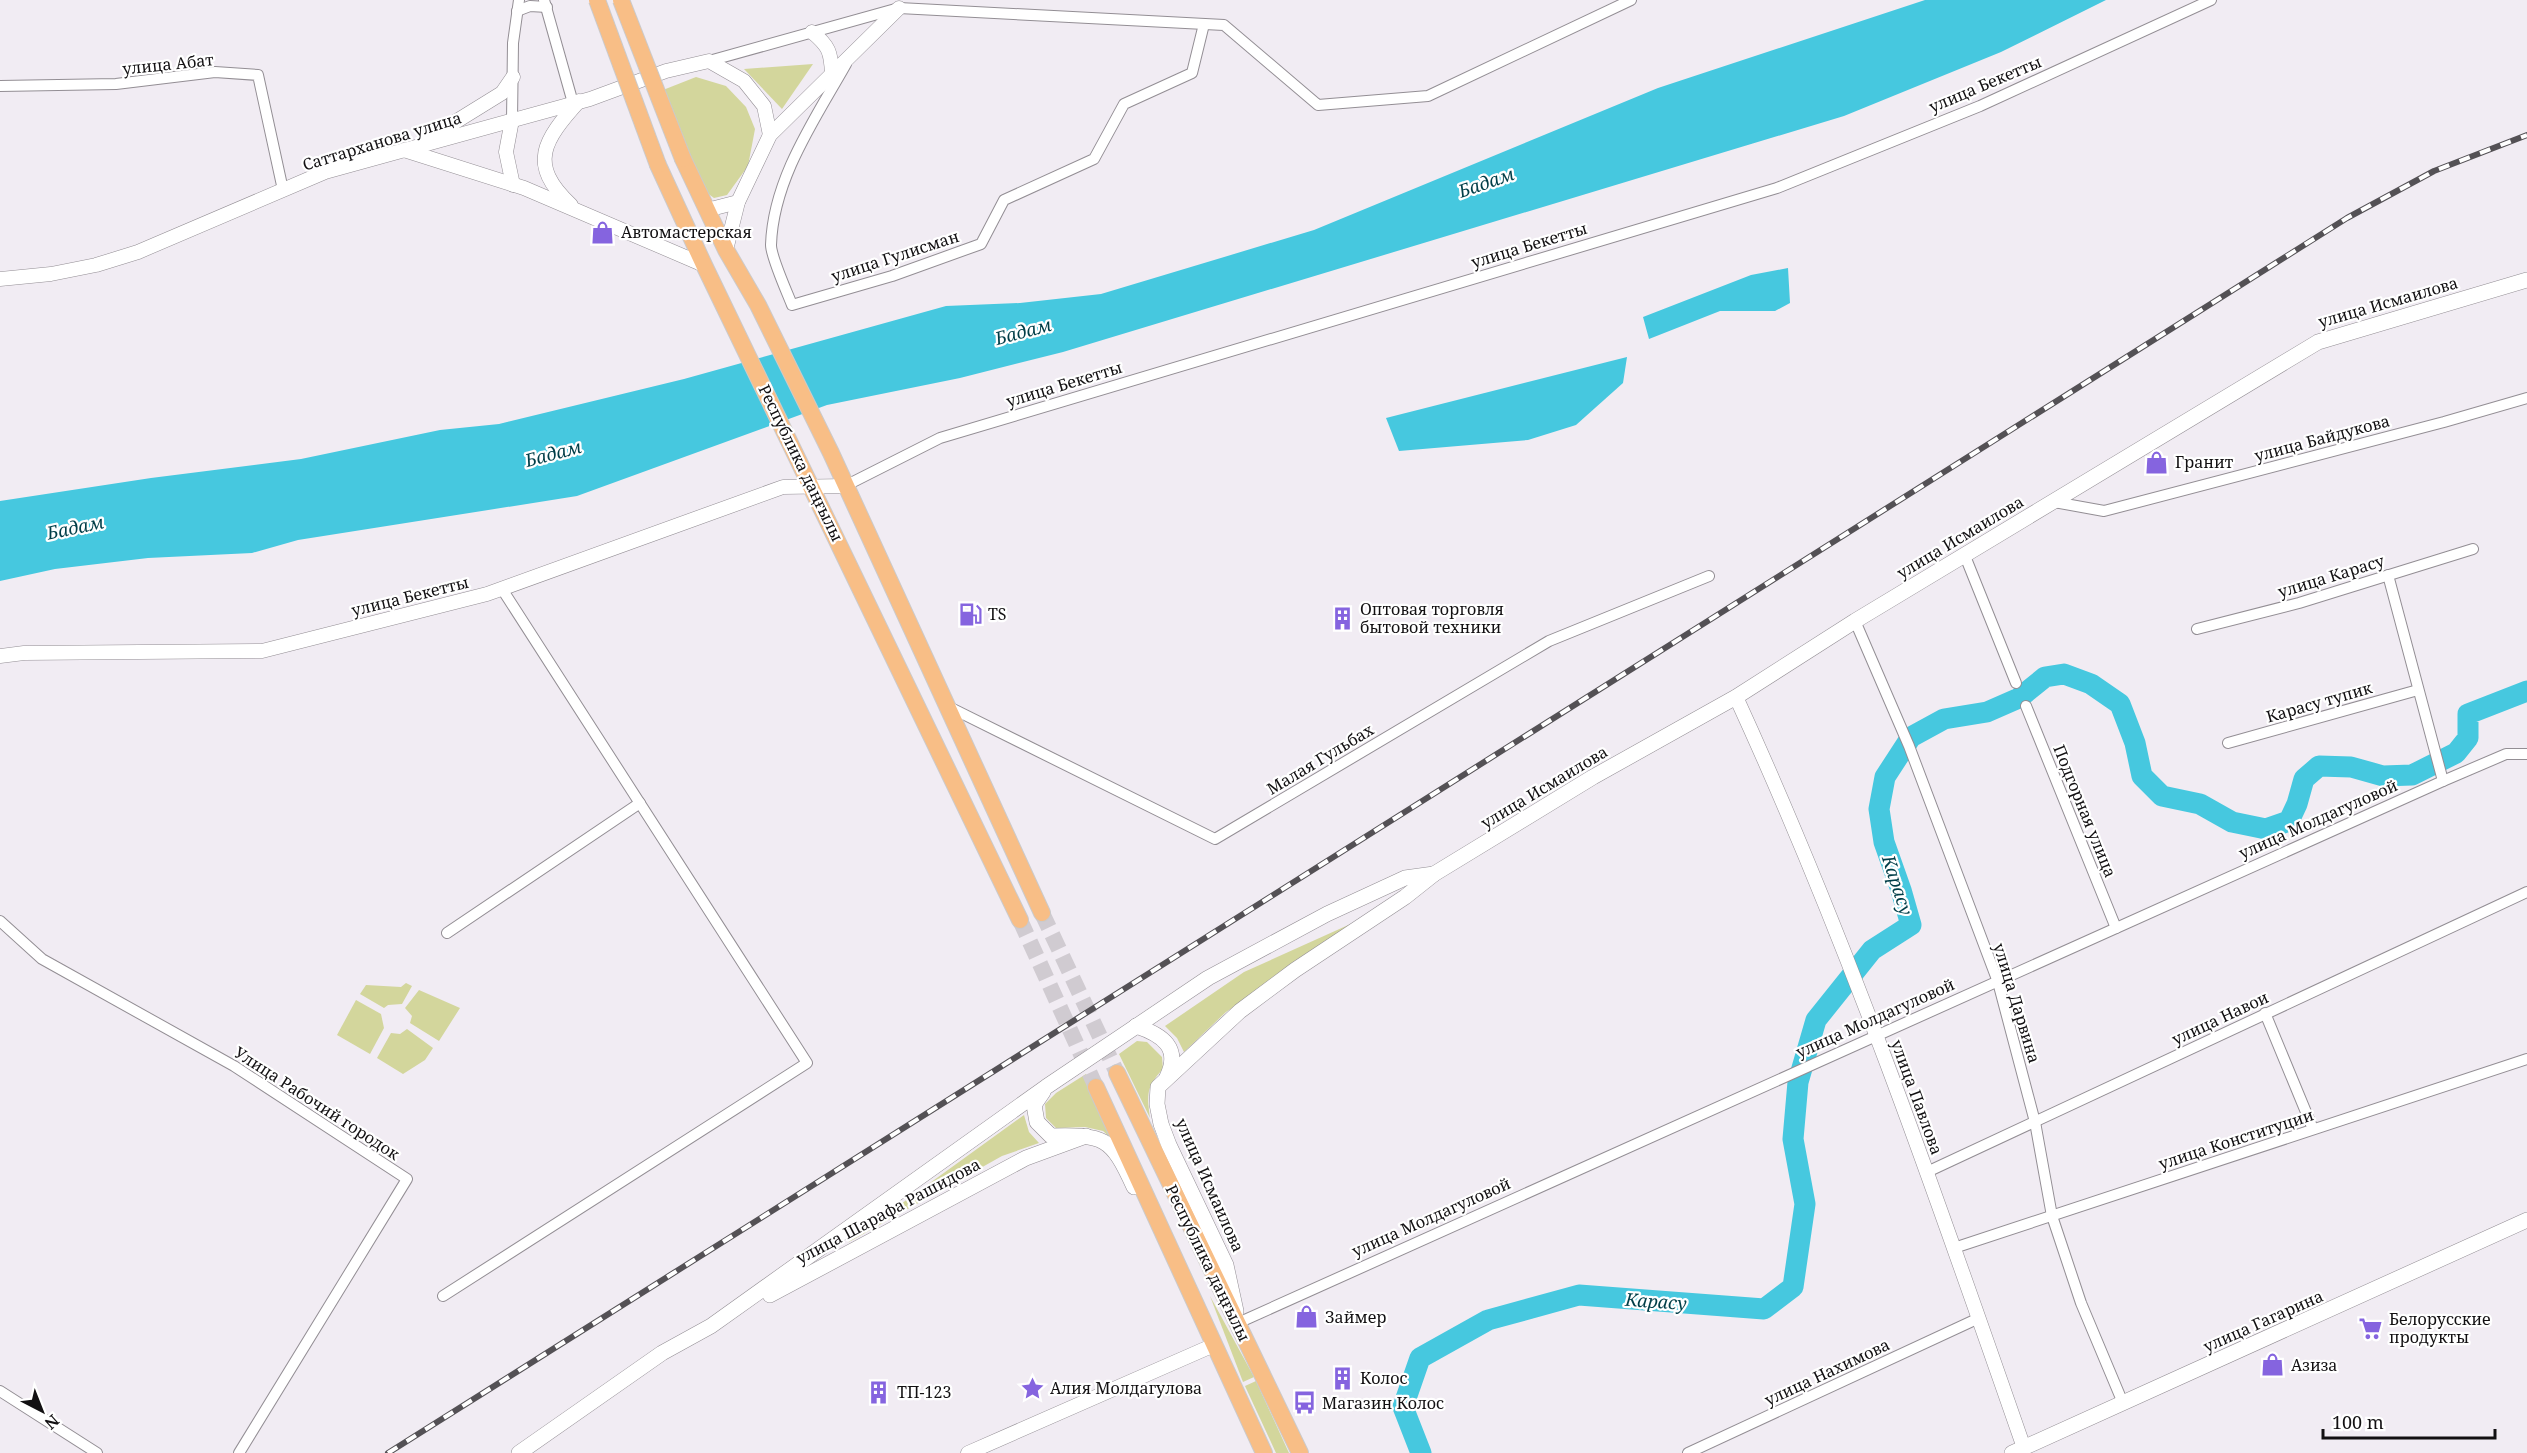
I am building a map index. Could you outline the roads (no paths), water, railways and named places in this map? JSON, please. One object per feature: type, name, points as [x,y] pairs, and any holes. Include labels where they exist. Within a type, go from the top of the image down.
[{"type":"main road","name":"Республика даңғылы","points":[[597,0],[658,165],[1020,920]]},
{"type":"main road","name":"Республика даңғылы","points":[[621,0],[683,159],[726,250],[759,308],[843,480],[1042,913]]},
{"type":"main road","name":"улица Исмаилова","points":[[1238,1323],[1226,1264],[1169,1145],[1157,1104],[1158,1087],[1240,1011],[1295,970],[1405,897],[1434,874],[1593,777],[1736,697],[1855,621],[2318,342],[2527,280]]},
{"type":"main road","name":"улица Исмаилова","points":[[1046,1088],[1209,978],[1326,914],[1405,878],[1434,874]]},
{"type":"main road","points":[[1136,1026],[1161,1038],[1172,1052],[1173,1065],[1167,1077]]},
{"type":"main road","name":"Республика даңғылы","points":[[1117,1073],[1299,1453]]},
{"type":"main road","name":"Республика даңғылы","points":[[1096,1087],[1264,1453]]},
{"type":"main road","points":[[1046,1088],[1034,1105],[1037,1122],[1051,1136],[1101,1138],[1121,1162],[1177,1282],[1211,1338]]},
{"type":"main road","name":"улица Шарафа Рашидова","points":[[711,1326],[1046,1088]]},
{"type":"main road","name":"улица Шарафа Рашидова","points":[[519,1453],[662,1353],[1026,1158],[1086,1136]]},
{"type":"main road","name":"улица Гагарина","points":[[2018,1450],[2527,1220]]},
{"type":"street","points":[[709,61],[899,8],[1224,25],[1318,105],[1428,96],[1631,0]]},
{"type":"street","name":"улица Бекетты","points":[[0,656],[24,653],[262,651],[502,589],[783,487],[843,480],[940,438],[1777,188],[1980,106],[2211,0]]},
{"type":"street","points":[[513,184],[506,152],[512,120],[513,43],[518,5],[546,4],[576,102],[554,129],[545,151],[546,173],[561,195],[578,211]]},
{"type":"street","points":[[726,250],[738,202],[770,135],[899,8]]},
{"type":"street","name":"улица Гулисман","points":[[851,56],[794,157],[778,206],[771,247],[792,305],[892,276],[981,244],[1004,200],[1094,159],[1124,104],[1192,73],[1204,24]]},
{"type":"street","points":[[812,32],[825,43],[832,57],[832,74]]},
{"type":"street","points":[[709,61],[744,81],[764,106],[770,135]]},
{"type":"street","name":"Саттарханова улица","points":[[0,279],[51,274],[96,266],[127,256],[325,172],[576,102],[666,71],[709,61]]},
{"type":"street","name":"улица Абат","points":[[0,86],[116,84],[215,72],[258,75],[283,190]]},
{"type":"street","points":[[410,148],[502,93],[513,77]]},
{"type":"street","points":[[410,148],[513,184],[704,265]]},
{"type":"street","points":[[707,210],[738,202]]},
{"type":"street","name":"улица Байдукова","points":[[2054,502],[2104,511],[2527,398]]},
{"type":"street","name":"улица Карасу","points":[[2197,629],[2299,603],[2473,549]]},
{"type":"street","points":[[1965,556],[2016,683]]},
{"type":"street","points":[[2388,575],[2443,781]]},
{"type":"street","name":"Малая Гульбах","points":[[946,706],[1215,839],[1549,641],[1709,576]]},
{"type":"street","points":[[443,1296],[807,1063],[502,589]]},
{"type":"street","name":"улица Дарвина","points":[[1855,621],[1909,746],[1998,982],[2035,1122],[2052,1216],[2081,1303],[2122,1403]]},
{"type":"street","name":"Карасу тупик","points":[[2228,743],[2418,690]]},
{"type":"street","name":"улица Павлова","points":[[1736,697],[1771,775],[1877,1035],[1979,1318],[2018,1450]]},
{"type":"street","name":"Подгорная улица","points":[[2026,706],[2115,928]]},
{"type":"street","name":"улица Молдагуловой","points":[[1238,1323],[2443,781],[2506,754],[2527,754]]},
{"type":"street","points":[[447,933],[640,803]]},
{"type":"street","name":"улица Навои","points":[[1927,1172],[2527,892]]},
{"type":"street","name":"Улица Рабочий городок","points":[[0,921],[42,959],[234,1066],[407,1179],[239,1453]]},
{"type":"street","points":[[2265,1013],[2313,1129]]},
{"type":"street","name":"улица Конституции","points":[[1954,1248],[2527,1059]]},
{"type":"street","name":"улица Нахимова","points":[[1688,1453],[1979,1318]]},
{"type":"street","points":[[968,1453],[1211,1338]]},
{"type":"street","points":[[0,1391],[97,1453]]},
{"type":"water","name":"Бадам","points":[[1925,0],[2106,0],[2001,52],[1844,116],[1063,352],[960,378],[827,405],[577,496],[298,540],[252,553],[148,558],[55,569],[0,581],[0,501],[151,478],[301,459],[440,430],[499,424],[684,379],[946,306],[1020,303],[1101,294],[1314,230],[1658,88]]},
{"type":"water","points":[[1788,268],[1790,303],[1775,311],[1720,311],[1649,339],[1643,317],[1751,275]]},
{"type":"water","points":[[1627,357],[1623,383],[1576,425],[1528,440],[1399,451],[1386,418]]},
{"type":"waterway","name":"Карасу","points":[[1421,1453],[1403,1407],[1420,1358],[1488,1320],[1579,1295],[1764,1309],[1793,1287],[1805,1204],[1793,1139],[1798,1082],[1816,1020],[1872,950],[1911,925],[1884,842],[1879,809],[1885,777],[1911,737],[1944,719],[1987,712],[2019,698],[2045,677],[2064,674],[2091,684],[2120,704],[2135,743],[2142,776],[2162,796],[2200,804],[2232,822],[2266,829],[2289,821],[2297,804],[2304,779],[2319,766],[2351,767],[2383,776],[2412,775],[2456,753],[2468,738],[2468,714],[2527,691]]},
{"type":"tunnel","points":[[1042,913],[1117,1073]]},
{"type":"tunnel","points":[[1020,920],[1096,1087]]},
{"type":"railway","points":[[388,1453],[2347,218],[2434,171],[2527,135]]},
{"type":"place","name":"Автомастерская","points":[[603,232]]},
{"type":"place","name":"Гранит","points":[[2157,462]]},
{"type":"place","name":"TS","points":[[970,614]]},
{"type":"place","name":"Оптовая торговля бытовой техники","points":[[1342,618]]},
{"type":"place","name":"Займер","points":[[1307,1317]]},
{"type":"place","name":"Белорусские продукты","points":[[2371,1328]]},
{"type":"place","name":"Азиза","points":[[2273,1365]]},
{"type":"place","name":"Колос","points":[[1342,1378]]},
{"type":"place","name":"Алия Молдагулова","points":[[1032,1388]]},
{"type":"place","name":"ТП-123","points":[[879,1392]]},
{"type":"place","name":"Магазин Колос","points":[[1304,1403]]}]
